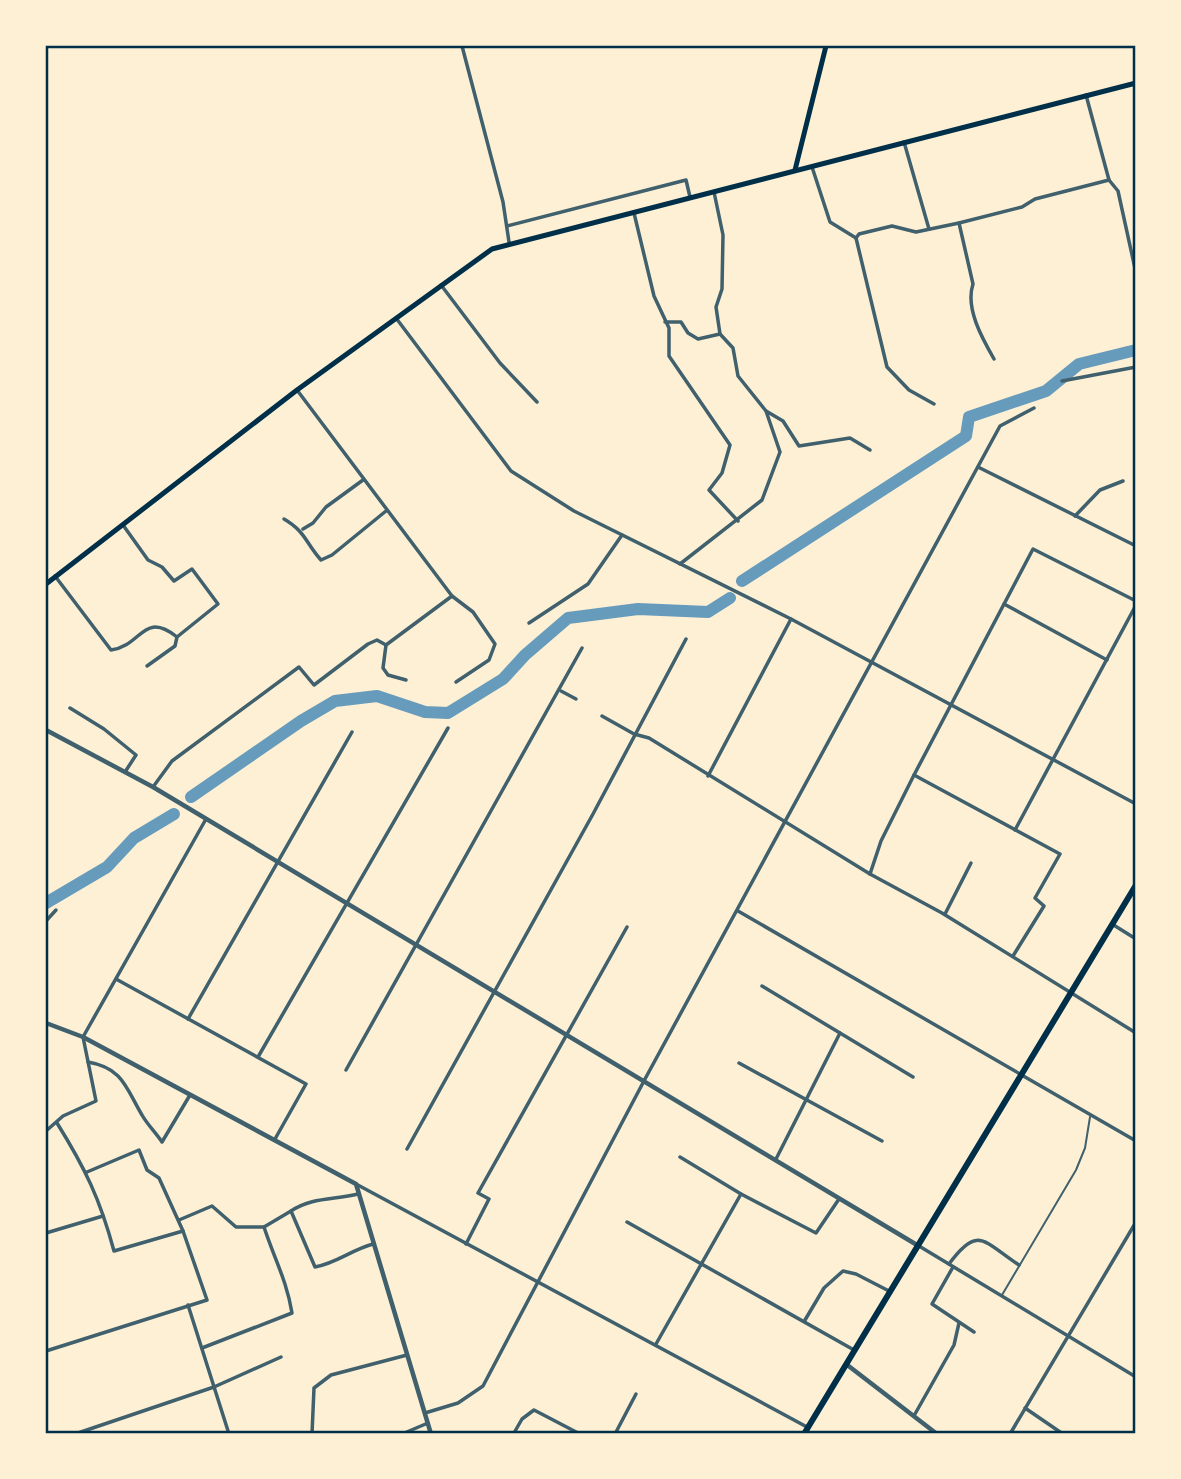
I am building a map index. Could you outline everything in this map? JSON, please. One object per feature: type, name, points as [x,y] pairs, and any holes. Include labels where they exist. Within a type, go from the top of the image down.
[{"type":"highway","points":[[806,1430],[1136,885]]},
{"type":"main road","points":[[795,170],[826,46]]},
{"type":"main road","points":[[46,584],[297,390],[476,259],[509,242],[1136,83]]},
{"type":"street","points":[[462,46],[509,242]]},
{"type":"street","points":[[1086,95],[1109,180],[1118,191],[1136,273]]},
{"type":"street","points":[[904,142],[929,229]]},
{"type":"street","points":[[812,165],[830,222],[856,239],[887,368],[909,390],[934,404]]},
{"type":"street","points":[[507,226],[686,180],[690,197]]},
{"type":"street","points":[[856,239],[859,234],[892,226],[916,232],[959,223],[1109,180]]},
{"type":"street","points":[[680,564],[738,521],[762,499],[779,457],[779,444],[766,411],[738,376],[733,348],[720,334],[716,307],[722,289],[723,235],[714,191]]},
{"type":"street","points":[[634,211],[654,296],[669,328],[669,356],[730,446],[722,473],[709,489],[738,521]]},
{"type":"street","points":[[959,223],[973,284],[970,293],[979,332],[994,359]]},
{"type":"street","points":[[441,285],[500,363],[537,402]]},
{"type":"street","points":[[396,318],[512,471],[574,511],[791,619],[1136,804]]},
{"type":"street","points":[[665,322],[681,322],[688,333],[698,339],[720,334]]},
{"type":"street","points":[[1062,382],[1135,370]]},
{"type":"street","points":[[297,390],[452,596],[473,612],[495,644],[489,660],[456,682]]},
{"type":"street","points":[[425,1413],[458,1403],[483,1386],[645,1079],[1000,426],[1034,408]]},
{"type":"street","points":[[766,411],[783,421],[799,446],[850,438],[870,450]]},
{"type":"street","points":[[978,467],[1136,546]]},
{"type":"street","points":[[302,530],[313,523],[326,506],[363,480]]},
{"type":"street","points":[[1075,516],[1100,490],[1123,481]]},
{"type":"street","points":[[284,519],[302,530],[308,545],[321,560],[332,555],[386,511]]},
{"type":"street","points":[[123,525],[148,560],[162,567],[174,581],[192,569],[218,604],[177,638],[175,646],[146,666]]},
{"type":"street","points":[[529,623],[588,584],[622,535]]},
{"type":"street","points":[[870,874],[881,841],[914,775],[1033,549],[1136,603],[1015,830]]},
{"type":"street","points":[[55,576],[111,650],[121,649],[150,627],[159,626],[177,638]]},
{"type":"street","points":[[406,680],[388,675],[383,668],[386,645],[452,596]]},
{"type":"street","points":[[1004,604],[1107,660]]},
{"type":"street","points":[[708,776],[791,619]]},
{"type":"street","points":[[407,1149],[593,814],[686,639]]},
{"type":"street","points":[[153,787],[172,761],[299,667],[314,685],[368,644],[377,640],[386,645]]},
{"type":"street","points":[[346,1070],[561,691],[582,648]]},
{"type":"street","points":[[561,691],[576,699]]},
{"type":"street","points":[[70,708],[104,729],[136,755],[125,772]]},
{"type":"street","points":[[602,716],[634,734],[649,738],[870,874],[945,914],[1136,1033]]},
{"type":"street","points":[[258,1057],[448,728]]},
{"type":"street","points":[[46,730],[153,787],[645,1079],[1136,1377]]},
{"type":"street","points":[[188,1019],[352,732]]},
{"type":"street","points":[[914,775],[1060,854],[1035,898],[1044,906],[1013,957]]},
{"type":"street","points":[[46,1130],[63,1116],[96,1101],[83,1037],[206,819]]},
{"type":"street","points":[[945,914],[971,863]]},
{"type":"street","points":[[46,921],[56,910]]},
{"type":"street","points":[[738,911],[1136,1141]]},
{"type":"street","points":[[1112,925],[1136,939]]},
{"type":"street","points":[[466,1244],[489,1199],[478,1193],[627,927]]},
{"type":"street","points":[[116,979],[306,1084],[275,1139]]},
{"type":"street","points":[[762,986],[913,1077]]},
{"type":"street","points":[[46,1023],[83,1037],[190,1093],[656,1344],[806,1430]]},
{"type":"street","points":[[776,1159],[840,1033]]},
{"type":"street","points":[[88,1062],[105,1065],[129,1087],[142,1115],[162,1142],[190,1093]]},
{"type":"street","points":[[739,1063],[882,1141]]},
{"type":"street","points":[[57,1122],[87,1172],[104,1215],[114,1251],[183,1231]]},
{"type":"street","points":[[46,1351],[206,1300],[179,1221],[159,1178],[147,1170],[139,1150],[87,1172]]},
{"type":"street","points":[[680,1157],[741,1194],[816,1233],[839,1199]]},
{"type":"street","points":[[356,1184],[431,1433]]},
{"type":"street","points":[[179,1221],[212,1206],[236,1227],[264,1227],[306,1201],[332,1200],[358,1194]]},
{"type":"street","points":[[656,1344],[741,1194]]},
{"type":"street","points":[[291,1211],[315,1267],[335,1264],[351,1250],[373,1244]]},
{"type":"street","points":[[46,1233],[104,1215]]},
{"type":"street","points":[[627,1222],[854,1350]]},
{"type":"street","points":[[1010,1433],[1136,1222]]},
{"type":"street","points":[[202,1348],[292,1313],[287,1282],[273,1256],[264,1227]]},
{"type":"street","points":[[974,1332],[932,1304],[964,1244],[972,1239],[980,1240],[1019,1265]]},
{"type":"street","points":[[805,1320],[824,1288],[843,1271],[856,1273],[890,1291]]},
{"type":"street","points":[[188,1305],[229,1433]]},
{"type":"street","points":[[915,1414],[954,1345],[959,1323]]},
{"type":"street","points":[[312,1433],[314,1388],[331,1375],[407,1355]]},
{"type":"street","points":[[75,1433],[214,1387],[281,1357]]},
{"type":"street","points":[[846,1364],[915,1414],[935,1433]]},
{"type":"street","points":[[615,1433],[636,1394]]},
{"type":"street","points":[[1025,1408],[1063,1433]]},
{"type":"street","points":[[514,1433],[522,1419],[534,1410],[580,1433]]},
{"type":"street","points":[[402,1433],[428,1423]]},
{"type":"lane","points":[[1001,1296],[1076,1170],[1085,1148],[1090,1116]]},
{"type":"waterway","points":[[742,581],[966,436],[969,417],[1046,391],[1079,364],[1136,350]]},
{"type":"waterway","points":[[191,797],[301,721],[335,701],[377,696],[425,712],[448,713],[503,679],[525,655],[568,618],[638,609],[708,612],[730,598]]},
{"type":"waterway","points":[[46,903],[107,867],[134,838],[174,814]]}]
